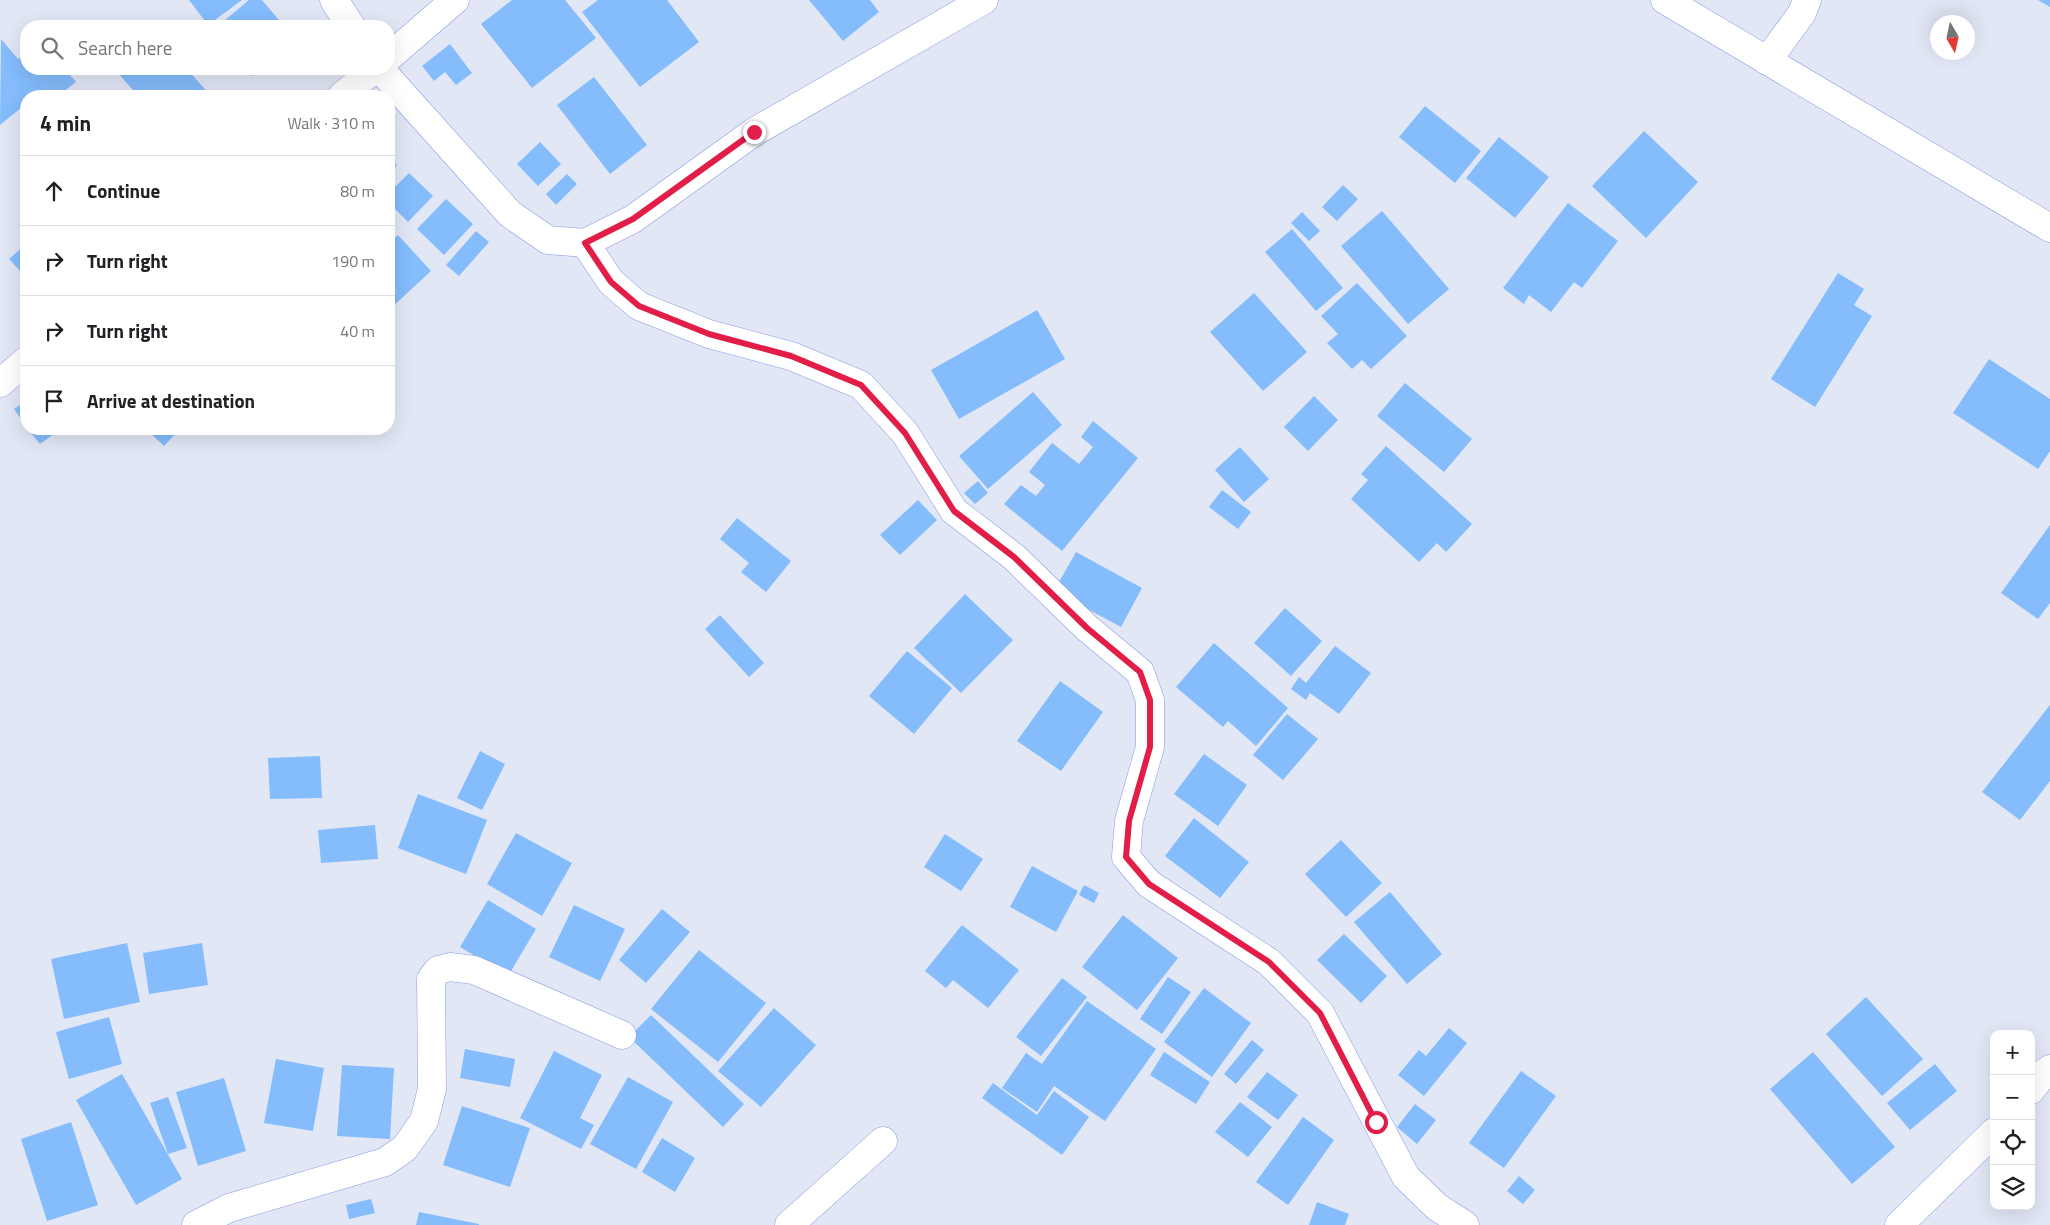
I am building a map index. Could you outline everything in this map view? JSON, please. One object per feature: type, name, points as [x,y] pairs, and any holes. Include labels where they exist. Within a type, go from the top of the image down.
[{"type":"street","points":[[334,0],[347,20]]},
{"type":"street","points":[[395,51],[455,0]]},
{"type":"street","points":[[385,75],[510,214],[548,240],[585,243],[633,219],[754,132],[984,0]]},
{"type":"street","points":[[1665,0],[2050,228]]},
{"type":"street","points":[[1768,61],[1802,13],[1807,0]]},
{"type":"street","points":[[349,90],[367,75]]},
{"type":"street","points":[[585,243],[611,282],[639,306],[709,334],[791,356],[861,385],[905,433],[954,511],[1014,557],[1087,628],[1140,672],[1150,700],[1150,747],[1129,821],[1126,857],[1149,884],[1269,962],[1320,1013],[1406,1177],[1437,1207],[1466,1225]]},
{"type":"street","points":[[0,383],[20,366]]},
{"type":"street","points":[[196,1225],[229,1208],[385,1162],[405,1148],[424,1121],[432,1089],[431,979],[438,970],[450,967],[474,970],[622,1035]]},
{"type":"street","points":[[2035,1085],[2050,1069]]},
{"type":"street","points":[[1899,1225],[1990,1136]]},
{"type":"street","points":[[789,1225],[883,1141]]},
{"type":"building","points":[[189,0],[242,0],[215,20],[204,20]]},
{"type":"building","points":[[249,0],[262,0],[279,20],[225,20]]},
{"type":"building","points":[[512,0],[565,0],[596,38],[532,88],[481,24]]},
{"type":"building","points":[[598,0],[667,0],[699,42],[640,87],[582,12]]},
{"type":"building","points":[[809,0],[870,0],[879,12],[843,41]]},
{"type":"building","points":[[2038,0],[2050,0],[2050,7]]},
{"type":"building","points":[[1,39],[18,59],[20,57],[20,75],[70,75],[76,82],[66,90],[20,90],[20,109],[0,125]]},
{"type":"building","points":[[450,44],[472,73],[456,85],[445,72],[434,81],[422,66]]},
{"type":"building","points":[[120,75],[192,75],[206,90],[133,90]]},
{"type":"building","points":[[594,77],[647,145],[610,174],[557,105]]},
{"type":"building","points":[[1425,106],[1481,151],[1455,183],[1399,137]]},
{"type":"building","points":[[1644,131],[1698,182],[1646,238],[1592,186]]},
{"type":"building","points":[[1499,137],[1549,177],[1515,218],[1466,178]]},
{"type":"building","points":[[540,142],[561,164],[538,186],[517,164]]},
{"type":"building","points":[[409,173],[433,196],[408,222],[395,209],[395,187]]},
{"type":"building","points":[[567,174],[577,184],[556,205],[546,194]]},
{"type":"building","points":[[1343,185],[1358,199],[1337,221],[1322,207]]},
{"type":"building","points":[[446,199],[473,224],[444,255],[417,229]]},
{"type":"building","points":[[1568,203],[1618,241],[1582,288],[1574,282],[1551,312],[1529,295],[1524,304],[1503,288]]},
{"type":"building","points":[[1382,211],[1449,289],[1408,324],[1341,246]]},
{"type":"building","points":[[1302,212],[1320,231],[1309,241],[1291,223]]},
{"type":"building","points":[[1292,229],[1343,288],[1316,311],[1265,252]]},
{"type":"building","points":[[476,231],[489,242],[459,276],[446,265]]},
{"type":"building","points":[[398,235],[431,271],[395,304],[395,238]]},
{"type":"building","points":[[20,249],[20,271],[9,259]]},
{"type":"building","points":[[1838,273],[1864,289],[1854,305],[1872,316],[1815,407],[1771,379]]},
{"type":"building","points":[[1357,283],[1407,336],[1371,369],[1362,360],[1352,369],[1327,343],[1338,334],[1321,316]]},
{"type":"building","points":[[1254,293],[1307,352],[1263,391],[1210,332]]},
{"type":"building","points":[[1037,310],[1065,359],[959,419],[931,370]]},
{"type":"building","points":[[1989,359],[2050,399],[2050,451],[2038,469],[1953,413]]},
{"type":"building","points":[[1405,383],[1472,439],[1444,472],[1377,416]]},
{"type":"building","points":[[1033,392],[1062,425],[988,489],[959,456]]},
{"type":"building","points":[[1314,396],[1338,420],[1308,451],[1284,427]]},
{"type":"building","points":[[20,405],[20,418],[14,409]]},
{"type":"building","points":[[1093,421],[1138,458],[1062,551],[1004,504],[1021,485],[1036,496],[1045,485],[1029,472],[1052,443],[1079,464],[1093,447],[1081,437]]},
{"type":"building","points":[[33,435],[52,435],[40,444]]},
{"type":"building","points":[[152,435],[174,435],[164,446]]},
{"type":"building","points":[[1386,446],[1472,524],[1446,552],[1437,543],[1419,562],[1351,499],[1368,480],[1361,474]]},
{"type":"building","points":[[1240,447],[1269,479],[1244,502],[1215,470]]},
{"type":"building","points":[[978,481],[988,493],[975,504],[964,493]]},
{"type":"building","points":[[1222,490],[1251,512],[1238,529],[1209,507]]},
{"type":"building","points":[[918,500],[937,520],[900,555],[880,535]]},
{"type":"building","points":[[737,518],[791,561],[766,592],[741,572],[749,563],[720,539]]},
{"type":"building","points":[[2050,525],[2050,603],[2038,619],[2001,593]]},
{"type":"building","points":[[1076,552],[1142,588],[1121,627],[1054,591]]},
{"type":"building","points":[[965,594],[1013,640],[961,693],[914,648]]},
{"type":"building","points":[[1285,608],[1322,641],[1291,676],[1254,643]]},
{"type":"building","points":[[720,615],[764,663],[749,677],[705,629]]},
{"type":"building","points":[[1214,643],[1288,708],[1256,746],[1228,721],[1223,727],[1176,687]]},
{"type":"building","points":[[1335,646],[1371,673],[1339,714],[1310,693],[1306,700],[1291,689],[1299,677],[1306,683]]},
{"type":"building","points":[[907,651],[952,688],[914,734],[869,696]]},
{"type":"building","points":[[1060,681],[1103,712],[1061,771],[1017,741]]},
{"type":"building","points":[[2050,705],[2050,781],[2020,820],[1982,792]]},
{"type":"building","points":[[1287,714],[1318,739],[1283,780],[1253,755]]},
{"type":"building","points":[[480,751],[505,764],[482,810],[457,798]]},
{"type":"building","points":[[1204,754],[1247,785],[1218,826],[1174,794]]},
{"type":"building","points":[[320,756],[322,798],[270,799],[268,758]]},
{"type":"building","points":[[418,794],[487,820],[466,874],[398,848]]},
{"type":"building","points":[[1194,818],[1249,862],[1220,898],[1165,856]]},
{"type":"building","points":[[375,825],[378,859],[321,863],[318,830]]},
{"type":"building","points":[[516,833],[572,863],[542,916],[487,884]]},
{"type":"building","points":[[945,834],[983,859],[961,891],[924,867]]},
{"type":"building","points":[[1341,840],[1382,883],[1346,917],[1305,874]]},
{"type":"building","points":[[1032,866],[1078,891],[1056,932],[1010,907]]},
{"type":"building","points":[[1084,885],[1099,893],[1094,903],[1079,895]]},
{"type":"building","points":[[1390,892],[1442,954],[1407,984],[1354,922]]},
{"type":"building","points":[[488,900],[536,929],[508,976],[460,947]]},
{"type":"building","points":[[574,905],[625,929],[600,981],[549,957]]},
{"type":"building","points":[[662,909],[690,932],[646,983],[619,960]]},
{"type":"building","points":[[1123,915],[1178,958],[1137,1010],[1082,967]]},
{"type":"building","points":[[962,925],[1019,970],[988,1008],[953,980],[946,988],[925,971]]},
{"type":"building","points":[[1344,934],[1387,976],[1361,1003],[1317,960]]},
{"type":"building","points":[[127,943],[140,1002],[64,1019],[51,959]]},
{"type":"building","points":[[202,943],[208,985],[149,994],[143,953]]},
{"type":"building","points":[[699,950],[766,1003],[718,1062],[651,1009]]},
{"type":"building","points":[[1168,977],[1191,992],[1162,1034],[1140,1019]]},
{"type":"building","points":[[1062,978],[1087,997],[1041,1056],[1016,1037]]},
{"type":"building","points":[[1204,988],[1251,1023],[1212,1077],[1164,1042]]},
{"type":"building","points":[[1866,997],[1923,1059],[1882,1096],[1826,1034]]},
{"type":"building","points":[[1087,1001],[1156,1049],[1105,1121],[1054,1086],[1037,1112],[1002,1088],[1026,1053],[1042,1064]]},
{"type":"building","points":[[774,1008],[816,1045],[761,1107],[718,1071]]},
{"type":"building","points":[[651,1015],[744,1104],[723,1127],[629,1037]]},
{"type":"building","points":[[109,1017],[122,1064],[69,1079],[56,1032]]},
{"type":"building","points":[[1449,1028],[1467,1043],[1424,1096],[1398,1075],[1419,1050],[1426,1056]]},
{"type":"building","points":[[1252,1040],[1264,1050],[1236,1084],[1224,1074]]},
{"type":"building","points":[[465,1049],[515,1059],[510,1087],[460,1078]]},
{"type":"building","points":[[554,1051],[602,1075],[580,1118],[594,1125],[581,1149],[520,1118]]},
{"type":"building","points":[[1164,1052],[1210,1082],[1196,1104],[1150,1075]]},
{"type":"building","points":[[1813,1052],[1895,1147],[1852,1184],[1770,1089]]},
{"type":"building","points":[[276,1059],[324,1068],[313,1131],[264,1123]]},
{"type":"building","points":[[1935,1064],[1957,1091],[1910,1130],[1887,1103]]},
{"type":"building","points":[[342,1065],[394,1068],[390,1139],[337,1136]]},
{"type":"building","points":[[1521,1071],[1556,1096],[1504,1168],[1469,1143]]},
{"type":"building","points":[[1267,1072],[1298,1095],[1278,1120],[1247,1097]]},
{"type":"building","points":[[122,1074],[182,1179],[136,1205],[76,1100]]},
{"type":"building","points":[[628,1077],[673,1102],[636,1169],[590,1144]]},
{"type":"building","points":[[224,1078],[246,1151],[198,1166],[176,1092]]},
{"type":"building","points":[[993,1083],[1037,1115],[1054,1091],[1089,1117],[1062,1155],[982,1098]]},
{"type":"building","points":[[168,1097],[187,1148],[168,1154],[150,1103]]},
{"type":"building","points":[[1240,1102],[1272,1127],[1248,1157],[1215,1132]]},
{"type":"building","points":[[1415,1104],[1436,1120],[1417,1144],[1397,1127]]},
{"type":"building","points":[[462,1106],[530,1128],[510,1187],[443,1165]]},
{"type":"building","points":[[1303,1117],[1334,1140],[1288,1205],[1256,1182]]},
{"type":"building","points":[[71,1122],[98,1205],[47,1221],[21,1139]]},
{"type":"building","points":[[662,1138],[695,1158],[675,1192],[642,1172]]},
{"type":"building","points":[[1519,1176],[1535,1190],[1523,1204],[1507,1191]]},
{"type":"building","points":[[371,1199],[375,1213],[349,1219],[346,1205]]},
{"type":"building","points":[[1317,1202],[1349,1214],[1345,1225],[1309,1225]]},
{"type":"building","points":[[419,1212],[479,1224],[479,1225],[416,1225]]},
{"type":"route","points":[[754,132],[633,219],[585,243],[611,282],[639,306],[709,334],[791,356],[861,385],[905,433],[954,511],[1014,557],[1087,628],[1140,672],[1150,700],[1150,747],[1129,821],[1126,857],[1149,884],[1269,962],[1320,1013],[1376,1122]]}]
